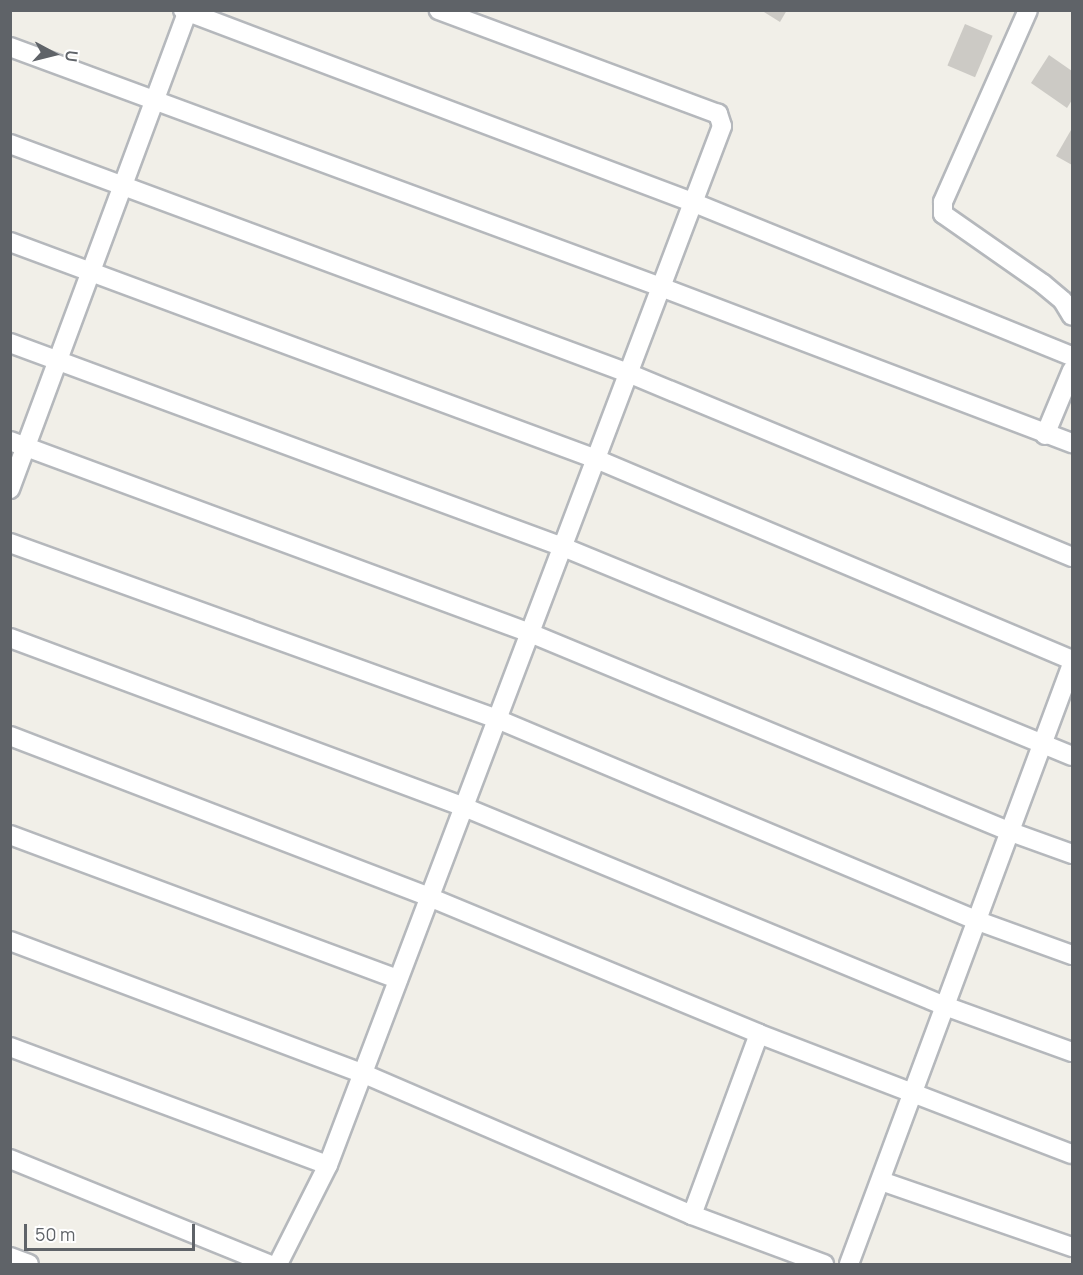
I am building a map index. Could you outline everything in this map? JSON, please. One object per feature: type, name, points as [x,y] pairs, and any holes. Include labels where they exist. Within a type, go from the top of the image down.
[{"type":"street","points":[[1028,10],[944,202],[943,214],[1043,284],[1063,301],[1072,316]]},
{"type":"street","points":[[10,489],[18,444],[58,361],[186,11],[692,202],[1072,356]]},
{"type":"street","points":[[278,1264],[328,1165],[722,126],[718,114],[449,12]]},
{"type":"street","points":[[10,47],[661,288],[1045,435],[1072,443]]},
{"type":"street","points":[[10,144],[628,373],[1072,557]]},
{"type":"street","points":[[10,242],[596,459],[1072,662],[1011,832],[849,1264]]},
{"type":"street","points":[[10,343],[563,546],[1072,756]]},
{"type":"street","points":[[1045,435],[1072,370]]},
{"type":"street","points":[[18,444],[530,633],[1011,832],[1072,854]]},
{"type":"street","points":[[10,543],[497,719],[978,921],[1072,955]]},
{"type":"street","points":[[10,638],[464,807],[945,1006],[1072,1052]]},
{"type":"street","points":[[10,736],[429,897],[759,1034],[1072,1154]]},
{"type":"street","points":[[10,835],[398,979]]},
{"type":"street","points":[[10,941],[362,1073],[693,1215],[824,1264]]},
{"type":"street","points":[[693,1215],[759,1034]]},
{"type":"street","points":[[10,1047],[328,1165]]},
{"type":"street","points":[[10,1159],[268,1264]]},
{"type":"street","points":[[881,1181],[1072,1247]]},
{"type":"street","points":[[10,1257],[28,1264]]},
{"type":"building","points":[[761,10],[787,10],[780,22]]},
{"type":"building","points":[[965,24],[993,36],[975,77],[947,65]]},
{"type":"building","points":[[1049,55],[1072,71],[1072,100],[1067,108],[1031,83]]},
{"type":"building","points":[[1072,131],[1072,165],[1056,156]]}]
